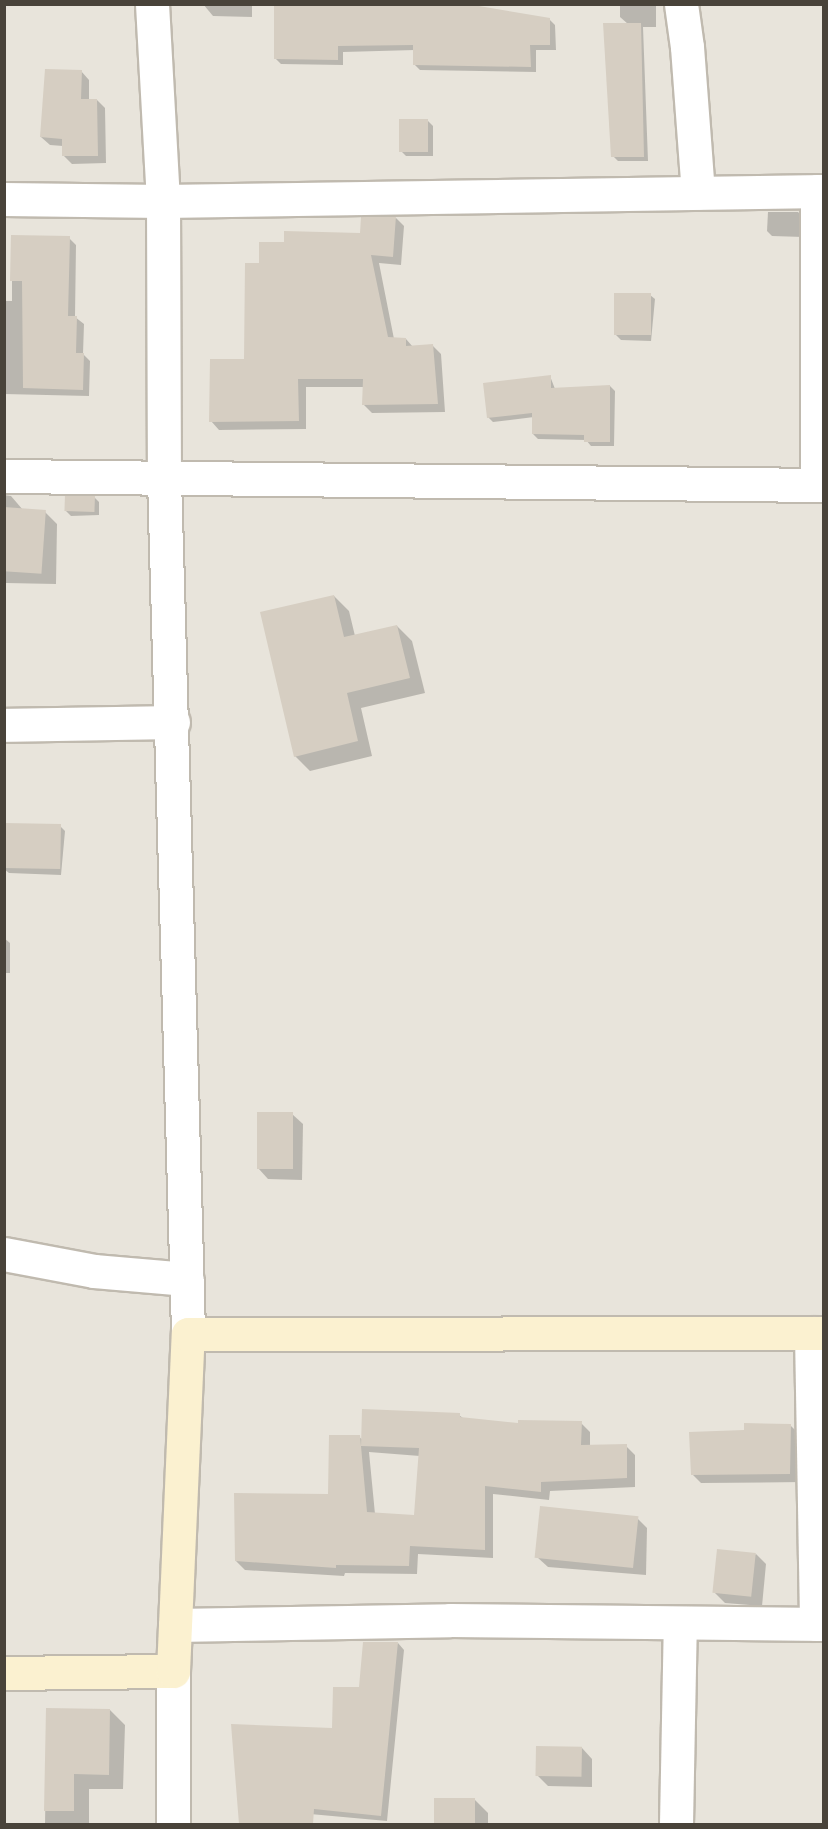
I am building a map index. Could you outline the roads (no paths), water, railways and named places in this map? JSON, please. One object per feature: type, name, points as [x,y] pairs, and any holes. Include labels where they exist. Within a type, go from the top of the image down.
[{"type":"main road","points":[[4,1673],[173,1671],[188,1334],[818,1334]]},
{"type":"street","points":[[152,4],[163,201],[165,478],[188,1334]]},
{"type":"street","points":[[681,4],[687,47],[698,193]]},
{"type":"street","points":[[4,200],[163,201],[820,191],[820,485],[4,476]]},
{"type":"street","points":[[4,725],[173,722]]},
{"type":"street","points":[[4,1254],[94,1271],[187,1279]]},
{"type":"street","points":[[175,1625],[450,1620],[820,1624],[818,1334]]},
{"type":"street","points":[[676,1824],[680,1624]]},
{"type":"street","points":[[172,1824],[173,1671]]}]
